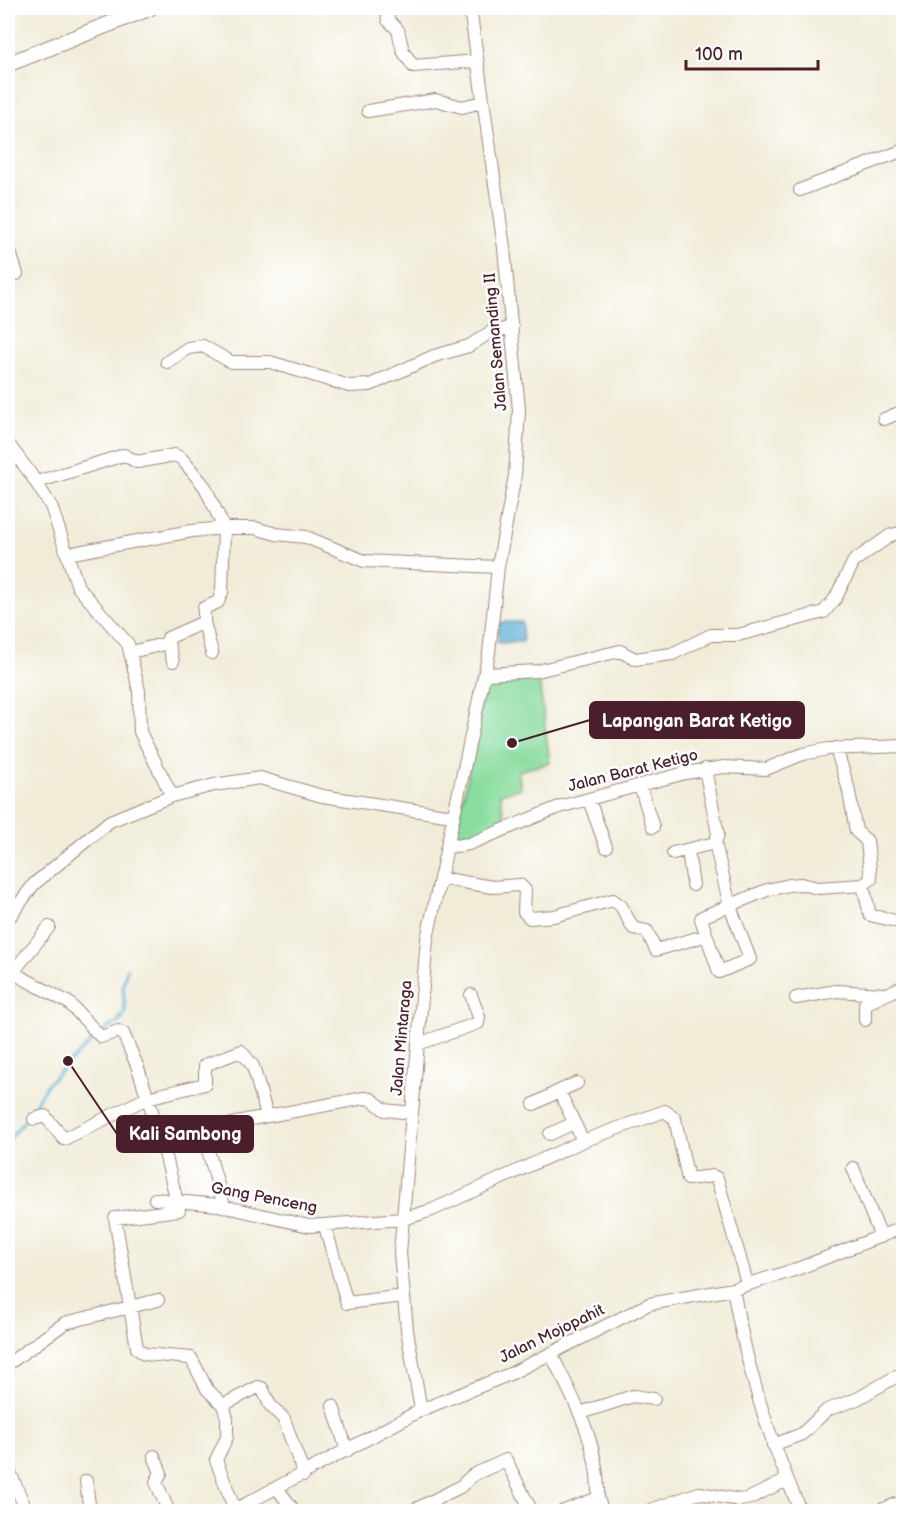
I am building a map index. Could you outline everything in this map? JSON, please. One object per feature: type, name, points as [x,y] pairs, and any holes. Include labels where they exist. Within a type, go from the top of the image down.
[{"type":"main road","points":[[8,64],[150,8]]},
{"type":"street","points":[[387,8],[388,21],[398,30],[403,51],[413,66],[477,61]]},
{"type":"street","name":"Jalan Semanding II","points":[[470,8],[504,248],[518,389],[518,436],[514,484],[498,567],[485,674]]},
{"type":"street","points":[[368,111],[436,100],[462,107],[482,102]]},
{"type":"street","points":[[800,190],[903,150]]},
{"type":"street","points":[[8,246],[17,274]]},
{"type":"street","points":[[168,362],[188,348],[203,346],[231,362],[270,362],[357,387],[376,382],[441,353],[469,346],[489,333],[512,327]]},
{"type":"street","points":[[884,418],[903,411]]},
{"type":"street","points":[[8,444],[37,483],[54,513],[73,576],[81,592],[124,636],[131,652],[139,691],[140,732],[172,796]]},
{"type":"street","points":[[37,483],[124,455],[137,462],[175,455],[182,459],[205,487],[224,528],[222,592],[218,602],[204,608],[204,622],[212,653]]},
{"type":"street","points":[[67,554],[192,531],[255,528],[276,534],[306,537],[364,561],[498,567]]},
{"type":"street","points":[[485,674],[537,671],[620,651],[635,659],[653,658],[672,654],[711,635],[738,635],[819,614],[828,609],[835,599],[854,561],[891,535],[903,531]]},
{"type":"street","points":[[173,661],[168,638],[204,622]]},
{"type":"street","points":[[131,652],[168,643]]},
{"type":"street","name":"Jalan Mintaraga","points":[[421,1410],[403,1296],[400,1253],[402,1219],[427,939],[452,816],[469,754],[485,674]]},
{"type":"street","name":"Jalan Barat Ketigo","points":[[447,846],[469,844],[553,809],[705,769],[766,769],[807,752],[836,748],[903,746]]},
{"type":"street","points":[[705,769],[719,830],[715,843],[730,906],[750,960],[718,972],[704,936],[702,917],[730,906],[767,890],[789,885],[801,884],[818,888],[863,885],[871,879],[867,842],[856,831],[848,787],[836,748]]},
{"type":"street","points":[[8,919],[34,884],[97,831],[127,813],[172,796],[235,781],[260,778],[322,796],[452,816]]},
{"type":"street","points":[[640,786],[653,827]]},
{"type":"street","points":[[589,800],[606,847]]},
{"type":"street","points":[[673,853],[715,843]]},
{"type":"street","points":[[688,851],[693,885]]},
{"type":"street","points":[[440,878],[492,887],[522,886],[525,891],[524,912],[530,918],[554,916],[613,900],[621,906],[633,928],[647,931],[656,950],[704,936]]},
{"type":"street","points":[[863,885],[870,915],[903,923]]},
{"type":"street","points":[[49,927],[10,971],[69,1003],[98,1034],[118,1031],[123,1033],[138,1068],[163,1145],[179,1210],[115,1218],[129,1307],[139,1351],[144,1354],[190,1358],[207,1389],[223,1405],[227,1418],[227,1437],[216,1460],[233,1511]]},
{"type":"street","points":[[865,1020],[865,1004],[903,986]]},
{"type":"street","points":[[796,998],[836,991],[884,994]]},
{"type":"street","points":[[418,1044],[478,1023],[479,1017],[471,995]]},
{"type":"street","points":[[34,1119],[45,1116],[64,1140],[147,1098],[205,1084],[205,1065],[241,1051],[253,1066],[267,1116]]},
{"type":"street","points":[[534,1104],[577,1083]]},
{"type":"street","points":[[558,1091],[583,1141]]},
{"type":"street","points":[[163,1145],[267,1116],[368,1098],[385,1110],[412,1113]]},
{"type":"street","name":"Gang Penceng","points":[[155,1199],[224,1206],[294,1224],[326,1226],[402,1219],[432,1210],[583,1141],[665,1111],[672,1115],[683,1147],[688,1179],[713,1176],[717,1178],[747,1283]]},
{"type":"street","points":[[550,1134],[574,1123]]},
{"type":"street","points":[[203,1132],[224,1206]]},
{"type":"street","points":[[853,1168],[881,1237]]},
{"type":"street","points":[[326,1226],[346,1303],[403,1296]]},
{"type":"street","name":"Jalan Mojopahit","points":[[233,1511],[304,1475],[421,1410],[551,1354],[658,1300],[733,1288],[797,1269],[903,1227]]},
{"type":"street","points":[[733,1288],[748,1370],[772,1445],[797,1503]]},
{"type":"street","points":[[8,1364],[64,1323],[158,1300]]},
{"type":"street","points":[[551,1354],[580,1413],[594,1452],[598,1498],[603,1512]]},
{"type":"street","points":[[772,1445],[802,1434],[824,1412],[856,1399],[903,1372]]},
{"type":"street","points":[[223,1405],[258,1387],[262,1388],[270,1406],[284,1419],[304,1475]]},
{"type":"street","points":[[580,1413],[633,1396],[654,1399]]},
{"type":"street","points":[[333,1406],[347,1451]]},
{"type":"street","points":[[154,1456],[161,1473],[156,1482],[169,1512]]},
{"type":"street","points":[[410,1512],[460,1487],[473,1475],[505,1460],[512,1468],[532,1512]]},
{"type":"street","points":[[8,1468],[27,1512]]},
{"type":"street","points":[[645,1512],[699,1493],[740,1500],[750,1498],[787,1480]]},
{"type":"street","points":[[86,1481],[90,1512]]},
{"type":"street","points":[[277,1488],[295,1512]]},
{"type":"street","points":[[561,1512],[598,1498]]},
{"type":"street","points":[[876,1512],[903,1501]]},
{"type":"green space","points":[[538,673],[550,763],[518,771],[521,788],[500,794],[506,827],[460,841],[456,834],[487,677]]},
{"type":"water","points":[[498,622],[522,622],[523,642],[498,643]]},
{"type":"waterway","points":[[105,1030],[118,1022],[125,1013],[123,986],[127,968]]},
{"type":"waterway","points":[[8,1141],[24,1121],[48,1083],[97,1036]]},
{"type":"place","name":"Lapangan Barat Ketigo","points":[[512,743]]},
{"type":"place","name":"Kali Sambong","points":[[68,1061]]}]
